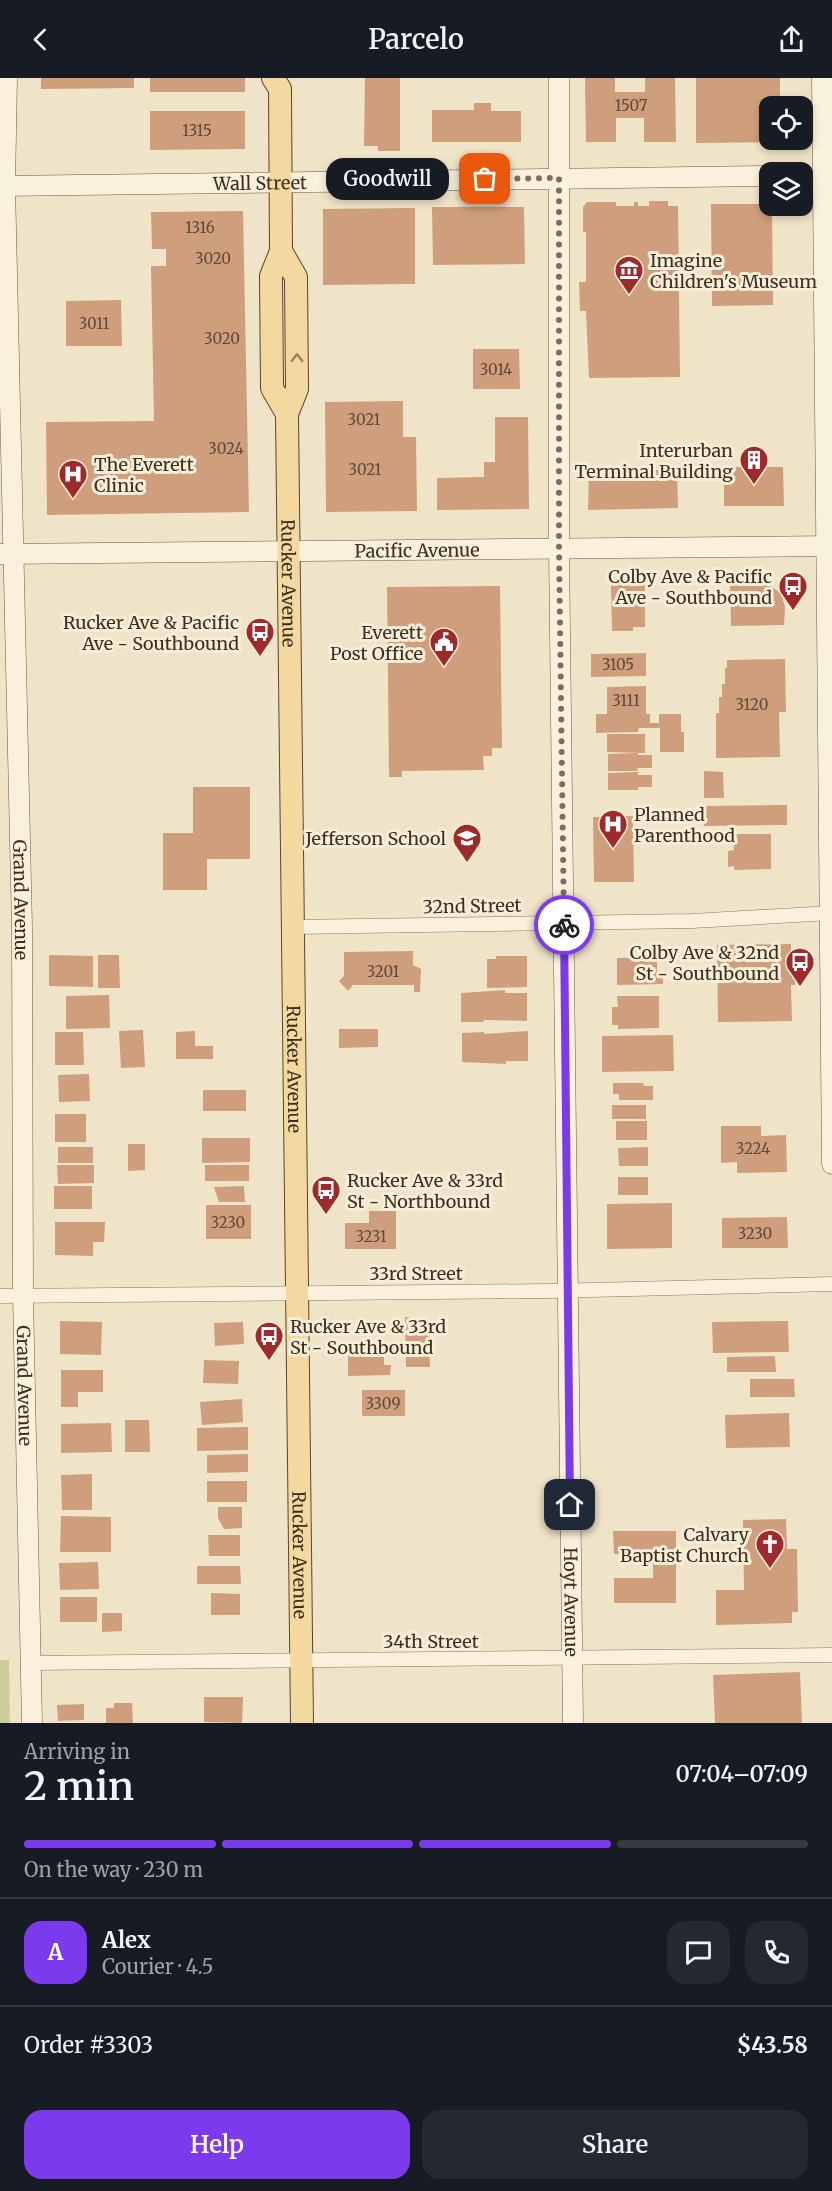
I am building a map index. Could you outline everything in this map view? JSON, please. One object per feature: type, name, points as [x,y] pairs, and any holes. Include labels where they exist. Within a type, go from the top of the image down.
[{"type":"main road","name":"Rucker Avenue","points":[[282,82],[281,251],[296,276],[297,389],[286,414],[302,1723]]},
{"type":"street","name":"Grand Avenue","points":[[6,78],[2,186],[7,554],[22,927],[23,1296],[32,1723]]},
{"type":"street","name":"Hoyt Avenue","points":[[559,78],[559,549],[573,1723]]},
{"type":"street","points":[[822,78],[819,175],[829,546],[832,1164]]},
{"type":"street","name":"Wall Street","points":[[2,186],[759,176]]},
{"type":"street","name":"Pacific Avenue","points":[[7,554],[829,546]]},
{"type":"street","name":"32nd Street","points":[[292,927],[692,921],[830,913]]},
{"type":"street","name":"33rd Street","points":[[0,1296],[567,1290],[832,1284]]},
{"type":"street","name":"34th Street","points":[[31,1663],[832,1655]]},
{"type":"green space","points":[[0,1660],[9,1660],[10,1723],[0,1723]]},
{"type":"building","points":[[41,78],[134,78],[134,88],[41,89]]},
{"type":"building","points":[[150,78],[245,78],[245,92],[150,92]]},
{"type":"building","points":[[365,78],[400,78],[400,151],[378,151],[378,146],[364,146]]},
{"type":"building","points":[[585,78],[615,78],[615,92],[645,92],[645,78],[675,78],[676,142],[644,142],[644,118],[616,118],[616,142],[586,142]]},
{"type":"building","points":[[696,78],[780,78],[780,96],[759,96],[759,142],[696,143]]},
{"type":"building","points":[[474,103],[491,103],[491,111],[521,111],[521,142],[432,142],[432,110],[474,110]]},
{"type":"building","points":[[150,111],[245,111],[245,149],[150,150]]},
{"type":"building","name":"Imagine Children's Museum","points":[[649,201],[668,201],[668,206],[678,206],[680,377],[589,378],[586,311],[580,311],[579,282],[586,282],[586,232],[583,232],[583,207],[587,202],[616,202],[616,206],[634,206],[634,202],[638,202],[638,206],[649,206]]},
{"type":"building","points":[[711,204],[759,204],[759,216],[772,216],[773,305],[712,306]]},
{"type":"building","points":[[432,207],[524,207],[525,264],[433,265]]},
{"type":"building","points":[[415,208],[415,284],[323,285],[323,209]]},
{"type":"building","points":[[243,211],[249,512],[47,515],[46,422],[154,421],[151,266],[166,266],[166,249],[152,249],[151,212]]},
{"type":"building","points":[[121,300],[122,346],[66,346],[66,301]]},
{"type":"building","points":[[473,349],[519,349],[520,389],[473,389]]},
{"type":"building","points":[[403,401],[403,437],[416,437],[417,511],[326,512],[325,402]]},
{"type":"building","points":[[495,417],[528,417],[529,509],[437,510],[437,478],[484,477],[484,462],[495,462]]},
{"type":"building","name":"Interurban Terminal Building","points":[[724,467],[783,467],[784,506],[724,506]]},
{"type":"building","points":[[589,470],[677,470],[678,508],[588,510]]},
{"type":"building","points":[[611,582],[645,582],[645,627],[633,627],[633,631],[612,631]]},
{"type":"building","points":[[767,584],[781,593],[785,607],[784,625],[731,626],[730,585]]},
{"type":"building","name":"Everett Post Office","points":[[500,586],[502,748],[492,748],[492,756],[483,756],[484,770],[402,771],[402,777],[389,777],[387,587]]},
{"type":"building","points":[[646,653],[646,676],[591,677],[591,654]]},
{"type":"building","points":[[785,659],[786,712],[779,712],[780,757],[716,758],[716,713],[719,713],[719,697],[722,697],[722,684],[725,684],[727,660]]},
{"type":"building","points":[[646,686],[646,714],[650,714],[650,723],[659,723],[659,714],[681,714],[684,752],[660,752],[660,728],[639,728],[638,732],[596,733],[596,714],[607,714],[607,687]]},
{"type":"building","points":[[607,734],[645,734],[645,753],[607,752]]},
{"type":"building","points":[[638,753],[638,755],[652,755],[652,768],[637,768],[638,771],[608,771],[608,754]]},
{"type":"building","points":[[704,771],[723,772],[724,798],[704,798]]},
{"type":"building","points":[[638,772],[638,775],[652,775],[652,787],[638,787],[638,790],[608,790],[608,773]]},
{"type":"building","points":[[193,787],[250,787],[250,859],[207,859],[207,890],[163,890],[163,833],[193,833]]},
{"type":"building","points":[[787,805],[787,825],[704,826],[703,806]]},
{"type":"building","name":"Planned Parenthood","points":[[633,816],[634,882],[594,882],[593,817]]},
{"type":"building","points":[[733,834],[771,834],[771,869],[734,870],[734,866],[728,867],[728,851],[734,850]]},
{"type":"building","points":[[791,944],[791,975],[795,975],[795,985],[791,985],[792,1021],[718,1022],[717,945]]},
{"type":"building","points":[[413,951],[413,965],[421,969],[420,992],[414,992],[414,985],[353,985],[348,991],[339,981],[344,976],[344,952]]},
{"type":"building","points":[[49,955],[93,956],[93,987],[49,986]]},
{"type":"building","points":[[98,955],[119,955],[120,988],[98,988]]},
{"type":"building","points":[[496,956],[527,956],[527,987],[487,988],[487,959],[496,959]]},
{"type":"building","points":[[617,958],[657,958],[657,972],[663,972],[663,984],[617,985]]},
{"type":"building","points":[[505,990],[505,993],[527,993],[527,1021],[461,1022],[461,993]]},
{"type":"building","points":[[109,995],[110,1028],[66,1029],[66,996]]},
{"type":"building","points":[[617,996],[659,996],[659,1028],[618,1029],[618,1025],[612,1025],[612,1007],[618,1007]]},
{"type":"building","points":[[339,1029],[378,1029],[378,1047],[339,1048]]},
{"type":"building","points":[[143,1030],[145,1067],[121,1068],[119,1031]]},
{"type":"building","points":[[195,1031],[195,1046],[213,1046],[213,1059],[176,1059],[176,1032]]},
{"type":"building","points":[[528,1031],[528,1061],[506,1061],[506,1064],[462,1062],[462,1033]]},
{"type":"building","points":[[55,1032],[83,1032],[84,1065],[55,1065]]},
{"type":"building","points":[[673,1035],[674,1071],[602,1072],[602,1036]]},
{"type":"building","points":[[89,1074],[90,1101],[59,1102],[58,1075]]},
{"type":"building","points":[[613,1083],[643,1083],[644,1086],[653,1086],[653,1100],[619,1100],[619,1094],[613,1094]]},
{"type":"building","points":[[203,1090],[246,1090],[246,1111],[203,1111]]},
{"type":"building","points":[[612,1105],[646,1105],[646,1119],[612,1119]]},
{"type":"building","points":[[55,1114],[86,1114],[86,1142],[55,1142]]},
{"type":"building","points":[[616,1121],[647,1121],[647,1140],[616,1140]]},
{"type":"building","points":[[721,1126],[761,1126],[761,1136],[786,1135],[787,1172],[737,1173],[737,1162],[721,1163]]},
{"type":"building","points":[[202,1138],[250,1138],[250,1162],[202,1163]]},
{"type":"building","points":[[128,1144],[145,1144],[145,1170],[128,1171]]},
{"type":"building","points":[[58,1147],[93,1147],[93,1163],[58,1163]]},
{"type":"building","points":[[648,1147],[648,1166],[619,1166],[618,1148]]},
{"type":"building","points":[[57,1165],[94,1165],[94,1183],[58,1184]]},
{"type":"building","points":[[205,1165],[249,1165],[249,1181],[205,1181]]},
{"type":"building","points":[[618,1177],[648,1177],[648,1195],[618,1195]]},
{"type":"building","points":[[54,1186],[92,1186],[92,1209],[54,1209]]},
{"type":"building","points":[[244,1186],[245,1202],[219,1202],[214,1187]]},
{"type":"building","points":[[672,1203],[672,1248],[607,1249],[607,1204]]},
{"type":"building","points":[[206,1205],[251,1205],[251,1239],[206,1239]]},
{"type":"building","points":[[369,1211],[396,1211],[396,1249],[345,1249],[345,1223],[369,1223]]},
{"type":"building","points":[[787,1217],[788,1248],[722,1248],[722,1218]]},
{"type":"building","points":[[55,1222],[105,1222],[104,1242],[93,1242],[93,1256],[55,1255]]},
{"type":"building","points":[[405,1317],[428,1319],[430,1367],[406,1367]]},
{"type":"building","points":[[60,1321],[102,1322],[101,1355],[60,1354]]},
{"type":"building","points":[[788,1321],[789,1352],[713,1353],[712,1322]]},
{"type":"building","points":[[243,1322],[244,1344],[215,1346],[214,1323]]},
{"type":"building","points":[[348,1342],[384,1342],[384,1365],[391,1365],[390,1375],[348,1376]]},
{"type":"building","points":[[775,1356],[776,1372],[727,1372],[727,1357]]},
{"type":"building","points":[[204,1360],[239,1361],[238,1384],[203,1383]]},
{"type":"building","points":[[61,1370],[103,1370],[103,1392],[78,1392],[78,1407],[61,1407]]},
{"type":"building","points":[[750,1379],[794,1379],[795,1397],[750,1397]]},
{"type":"building","points":[[362,1390],[405,1390],[405,1416],[362,1416]]},
{"type":"building","points":[[242,1399],[243,1422],[202,1425],[200,1402]]},
{"type":"building","points":[[789,1413],[790,1447],[726,1448],[725,1415]]},
{"type":"building","points":[[125,1420],[149,1420],[150,1452],[125,1452]]},
{"type":"building","points":[[111,1423],[112,1452],[61,1453],[61,1424]]},
{"type":"building","points":[[248,1427],[248,1450],[197,1451],[197,1428]]},
{"type":"building","points":[[248,1454],[248,1472],[207,1473],[207,1455]]},
{"type":"building","points":[[92,1474],[92,1510],[62,1510],[61,1475]]},
{"type":"building","points":[[207,1481],[247,1481],[247,1502],[207,1502]]},
{"type":"building","points":[[218,1507],[242,1507],[242,1528],[224,1529],[218,1518]]},
{"type":"building","points":[[61,1516],[111,1517],[111,1552],[60,1552]]},
{"type":"building","name":"Calvary Baptist Church","points":[[786,1519],[787,1549],[797,1549],[798,1612],[792,1612],[792,1623],[716,1625],[716,1590],[744,1590],[743,1520]]},
{"type":"building","points":[[613,1531],[676,1531],[676,1603],[614,1603],[614,1578],[653,1578],[653,1554],[614,1554]]},
{"type":"building","points":[[208,1535],[240,1535],[240,1556],[209,1556]]},
{"type":"building","points":[[98,1562],[99,1589],[60,1590],[59,1563]]},
{"type":"building","points":[[197,1566],[240,1566],[241,1584],[197,1584]]},
{"type":"building","points":[[211,1593],[240,1594],[240,1615],[211,1615]]},
{"type":"building","points":[[60,1597],[97,1597],[97,1622],[60,1622]]},
{"type":"building","points":[[102,1613],[122,1613],[122,1631],[102,1632]]},
{"type":"building","points":[[800,1672],[802,1723],[715,1723],[713,1675]]},
{"type":"building","points":[[204,1697],[243,1697],[242,1723],[204,1722]]},
{"type":"building","points":[[114,1703],[132,1703],[133,1723],[106,1723],[106,1708],[114,1708]]},
{"type":"building","points":[[84,1704],[84,1720],[58,1721],[57,1705]]},
{"type":"way so far","points":[[485,179],[559,178],[559,549],[564,925]]},
{"type":"place","name":"Goodwill","points":[[485,179]]},
{"type":"place","name":"Imagine Children's Museum","points":[[629,296]]},
{"type":"place","name":"Interurban Terminal Building","points":[[754,486]]},
{"type":"place","name":"The Everett Clinic","points":[[73,500]]},
{"type":"place","name":"Colby Ave & Pacific Ave - Southbound","points":[[793,612]]},
{"type":"place","name":"Rucker Ave & Pacific Ave - Southbound","points":[[260,658]]},
{"type":"place","name":"Everett Post Office","points":[[444,668]]},
{"type":"place","name":"Planned Parenthood","points":[[613,850]]},
{"type":"place","name":"Jefferson School","points":[[467,864]]},
{"type":"place","name":"Colby Ave & 32nd St - Southbound","points":[[800,988]]},
{"type":"place","name":"Rucker Ave & 33rd St - Northbound","points":[[326,1216]]},
{"type":"place","name":"Rucker Ave & 33rd St - Southbound","points":[[269,1362]]},
{"type":"place","name":"Calvary Baptist Church","points":[[770,1570]]},
{"type":"route","points":[[564,925],[570,1505]]}]
